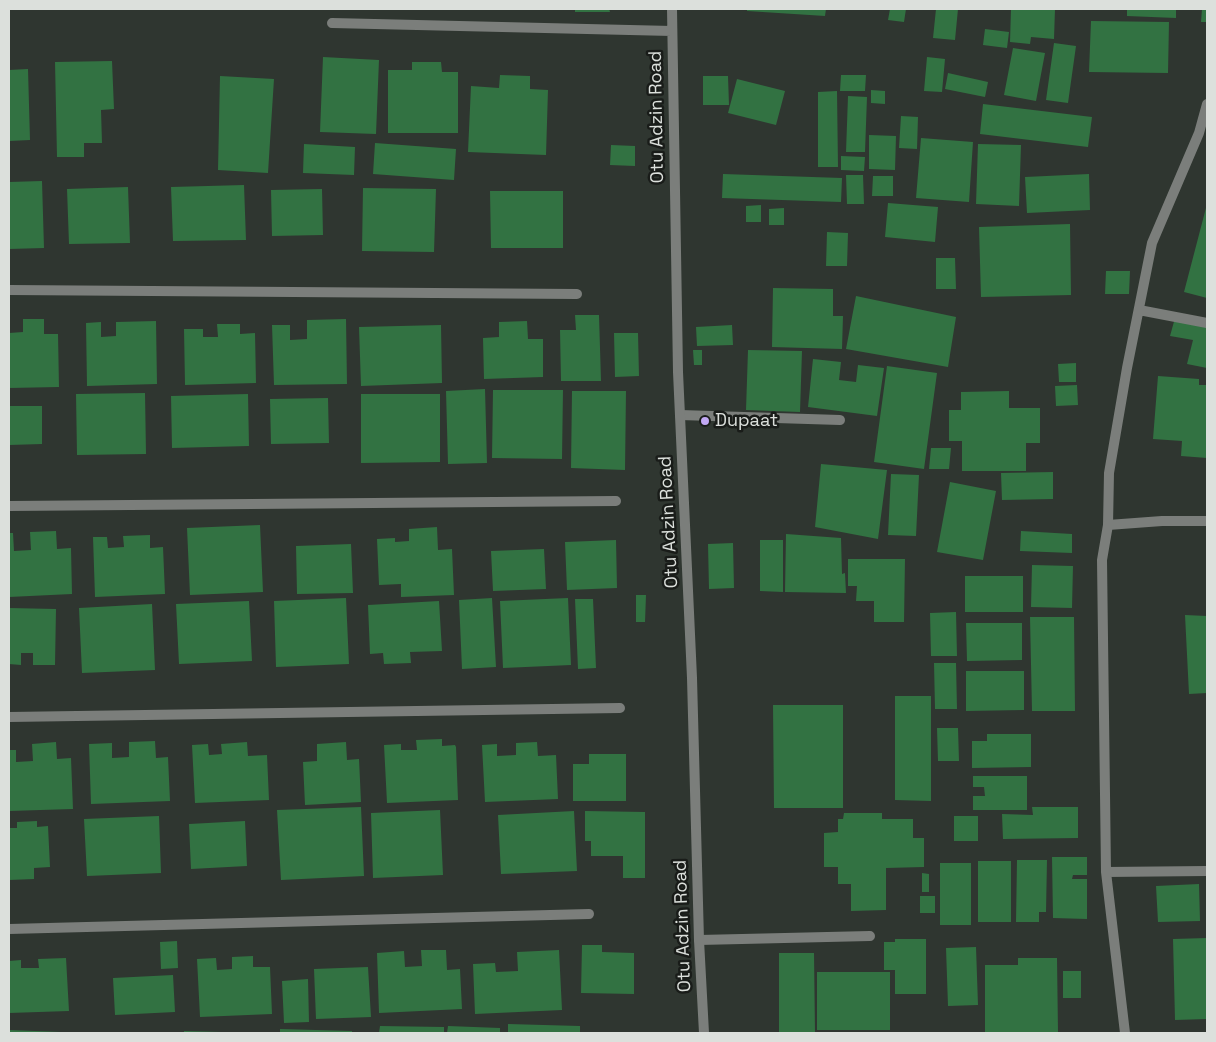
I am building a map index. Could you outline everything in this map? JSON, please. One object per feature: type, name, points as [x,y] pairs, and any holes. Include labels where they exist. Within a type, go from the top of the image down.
[{"type":"street","name":"Otu Adzin Road","points":[[672,9],[678,372],[692,678],[699,940],[704,1033]]},
{"type":"street","points":[[332,23],[672,31]]},
{"type":"street","points":[[1125,1033],[1106,872],[1102,560],[1108,525],[1109,474],[1127,368],[1152,243],[1199,133],[1207,104]]},
{"type":"street","points":[[9,290],[577,294]]},
{"type":"street","points":[[1139,310],[1207,323]]},
{"type":"street","points":[[680,415],[840,420]]},
{"type":"street","points":[[9,506],[616,500]]},
{"type":"street","points":[[1108,525],[1207,520]]},
{"type":"street","points":[[9,717],[620,708]]},
{"type":"street","points":[[1106,872],[1207,871]]},
{"type":"street","points":[[9,928],[589,914]]},
{"type":"street","points":[[699,940],[870,936]]},
{"type":"building","points":[[575,9],[609,9],[610,12],[575,12]]},
{"type":"building","points":[[747,9],[826,9],[825,16],[747,11]]},
{"type":"building","points":[[890,9],[906,9],[904,22],[888,20]]},
{"type":"building","points":[[936,9],[958,9],[955,40],[933,38]]},
{"type":"building","points":[[1011,9],[1055,9],[1054,39],[1031,37],[1030,44],[1010,42]]},
{"type":"building","points":[[1127,9],[1176,9],[1176,18],[1127,16]]},
{"type":"building","points":[[1202,9],[1207,9],[1207,22],[1201,22]]},
{"type":"building","points":[[1091,21],[1169,22],[1168,73],[1089,72]]},
{"type":"building","points":[[985,29],[1009,32],[1007,48],[983,45]]},
{"type":"building","points":[[1054,43],[1076,46],[1068,103],[1046,100]]},
{"type":"building","points":[[1013,48],[1045,53],[1036,101],[1004,95]]},
{"type":"building","points":[[323,57],[379,60],[376,134],[320,132]]},
{"type":"building","points":[[927,57],[945,59],[942,92],[924,91]]},
{"type":"building","points":[[112,61],[114,109],[101,110],[102,143],[84,143],[84,157],[57,157],[55,62]]},
{"type":"building","points":[[412,62],[441,62],[442,72],[458,72],[458,133],[388,133],[388,70],[412,70]]},
{"type":"building","points":[[28,69],[30,140],[9,141],[9,70]]},
{"type":"building","points":[[948,73],[988,82],[985,97],[945,89]]},
{"type":"building","points":[[500,75],[530,76],[530,89],[548,90],[546,155],[468,152],[471,86],[499,88]]},
{"type":"building","points":[[841,75],[866,75],[865,91],[840,91]]},
{"type":"building","points":[[220,76],[274,79],[268,173],[218,170]]},
{"type":"building","points":[[703,76],[728,76],[729,105],[703,105]]},
{"type":"building","points":[[737,79],[785,91],[776,125],[728,113]]},
{"type":"building","points":[[871,90],[885,91],[885,104],[871,103]]},
{"type":"building","points":[[837,91],[838,167],[818,167],[818,92]]},
{"type":"building","points":[[848,96],[867,97],[865,152],[846,152]]},
{"type":"building","points":[[983,104],[1092,117],[1088,147],[980,134]]},
{"type":"building","points":[[901,116],[918,117],[917,149],[899,148]]},
{"type":"building","points":[[869,135],[896,136],[895,170],[869,169]]},
{"type":"building","points":[[921,138],[973,142],[969,202],[916,198]]},
{"type":"building","points":[[375,143],[456,149],[454,180],[373,174]]},
{"type":"building","points":[[304,144],[355,147],[354,175],[303,173]]},
{"type":"building","points":[[978,144],[1021,145],[1019,206],[976,204]]},
{"type":"building","points":[[611,145],[635,146],[635,166],[610,165]]},
{"type":"building","points":[[841,156],[865,157],[864,171],[841,170]]},
{"type":"building","points":[[723,174],[842,178],[841,202],[722,198]]},
{"type":"building","points":[[1089,174],[1090,210],[1027,213],[1025,177]]},
{"type":"building","points":[[846,175],[863,175],[864,204],[847,204]]},
{"type":"building","points":[[873,176],[893,176],[893,196],[872,196]]},
{"type":"building","points":[[42,181],[44,248],[9,249],[9,182]]},
{"type":"building","points":[[244,185],[246,240],[173,241],[171,187]]},
{"type":"building","points":[[128,187],[130,243],[69,244],[67,189]]},
{"type":"building","points":[[363,188],[436,189],[434,252],[362,251]]},
{"type":"building","points":[[322,189],[323,235],[272,236],[271,190]]},
{"type":"building","points":[[490,191],[563,191],[563,248],[491,248]]},
{"type":"building","points":[[888,203],[938,207],[935,242],[885,237]]},
{"type":"building","points":[[1207,204],[1207,298],[1184,292]]},
{"type":"building","points":[[761,205],[761,222],[746,222],[746,206]]},
{"type":"building","points":[[784,208],[784,225],[769,225],[769,209]]},
{"type":"building","points":[[1070,224],[1071,295],[981,297],[979,227]]},
{"type":"building","points":[[827,232],[848,233],[847,266],[826,266]]},
{"type":"building","points":[[936,258],[955,258],[956,289],[936,289]]},
{"type":"building","points":[[1106,271],[1130,271],[1129,294],[1105,294]]},
{"type":"building","points":[[773,288],[833,289],[833,316],[843,316],[842,349],[772,347]]},
{"type":"building","points":[[856,296],[956,317],[948,367],[846,349]]},
{"type":"building","points":[[575,315],[599,315],[601,381],[561,381],[560,330],[576,330]]},
{"type":"building","points":[[1175,318],[1207,325],[1207,368],[1187,364],[1193,340],[1170,336]]},
{"type":"building","points":[[23,319],[44,319],[44,334],[58,334],[59,387],[9,388],[9,333],[23,332]]},
{"type":"building","points":[[346,319],[347,384],[274,385],[272,325],[290,325],[290,340],[307,339],[307,320]]},
{"type":"building","points":[[156,321],[157,384],[87,386],[86,323],[101,322],[101,337],[116,336],[116,322]]},
{"type":"building","points":[[527,321],[528,339],[543,339],[543,377],[484,379],[483,338],[499,337],[499,322]]},
{"type":"building","points":[[217,324],[240,324],[240,334],[255,333],[256,383],[185,385],[184,329],[203,329],[203,337],[218,337]]},
{"type":"building","points":[[441,325],[442,383],[361,386],[359,327]]},
{"type":"building","points":[[732,325],[733,345],[697,346],[696,327]]},
{"type":"building","points":[[614,333],[638,333],[639,376],[615,377]]},
{"type":"building","points":[[693,350],[702,350],[702,365],[694,365]]},
{"type":"building","points":[[748,350],[802,351],[800,412],[746,410]]},
{"type":"building","points":[[813,359],[841,362],[839,380],[856,382],[858,365],[884,368],[877,416],[808,407]]},
{"type":"building","points":[[1076,363],[1076,382],[1059,382],[1058,364]]},
{"type":"building","points":[[887,366],[937,373],[924,469],[874,462]]},
{"type":"building","points":[[1158,376],[1199,379],[1199,385],[1207,385],[1207,458],[1181,456],[1182,441],[1153,439]]},
{"type":"building","points":[[1077,385],[1078,405],[1056,406],[1055,386]]},
{"type":"building","points":[[485,389],[487,463],[448,464],[446,391]]},
{"type":"building","points":[[493,390],[563,390],[562,459],[492,458]]},
{"type":"building","points":[[572,391],[626,391],[625,470],[571,468]]},
{"type":"building","points":[[1009,391],[1009,408],[1040,408],[1040,443],[1026,443],[1026,471],[962,471],[962,441],[949,441],[949,410],[961,410],[961,392]]},
{"type":"building","points":[[145,393],[146,454],[77,455],[76,394]]},
{"type":"building","points":[[248,394],[249,446],[172,448],[171,396]]},
{"type":"building","points":[[361,394],[440,394],[440,462],[361,463]]},
{"type":"building","points":[[328,398],[329,443],[271,444],[270,399]]},
{"type":"building","points":[[9,406],[42,406],[42,444],[9,445]]},
{"type":"building","points":[[931,448],[951,448],[949,469],[929,469]]},
{"type":"building","points":[[821,464],[887,470],[878,539],[815,527]]},
{"type":"building","points":[[1053,472],[1053,499],[1002,500],[1001,473]]},
{"type":"building","points":[[891,474],[919,475],[916,536],[888,535]]},
{"type":"building","points":[[950,482],[996,491],[983,560],[937,552]]},
{"type":"building","points":[[260,525],[263,592],[190,595],[187,528]]},
{"type":"building","points":[[437,527],[438,550],[452,549],[454,595],[401,597],[401,584],[379,585],[377,539],[395,538],[395,542],[409,541],[409,529]]},
{"type":"building","points":[[56,531],[57,549],[71,548],[72,594],[9,597],[9,533],[13,533],[14,551],[31,550],[30,532]]},
{"type":"building","points":[[1021,531],[1072,534],[1072,553],[1020,551]]},
{"type":"building","points":[[786,534],[841,538],[842,574],[845,573],[846,593],[785,592]]},
{"type":"building","points":[[150,535],[150,548],[163,547],[165,594],[95,597],[93,537],[107,537],[108,548],[124,547],[123,536]]},
{"type":"building","points":[[616,540],[617,588],[567,590],[565,542]]},
{"type":"building","points":[[760,540],[783,540],[783,592],[760,591]]},
{"type":"building","points":[[733,543],[734,588],[709,589],[708,544]]},
{"type":"building","points":[[351,544],[353,593],[297,594],[296,546]]},
{"type":"building","points":[[544,549],[546,589],[493,591],[491,551]]},
{"type":"building","points":[[848,559],[905,559],[904,622],[874,622],[874,601],[856,601],[857,586],[848,586]]},
{"type":"building","points":[[1032,565],[1073,566],[1072,608],[1031,607]]},
{"type":"building","points":[[965,576],[1023,576],[1023,612],[965,612]]},
{"type":"building","points":[[636,595],[646,595],[645,622],[636,622]]},
{"type":"building","points":[[346,598],[349,664],[276,667],[274,601]]},
{"type":"building","points":[[492,598],[496,667],[462,669],[459,600]]},
{"type":"building","points":[[568,598],[571,665],[503,668],[500,601]]},
{"type":"building","points":[[575,599],[593,599],[596,668],[578,669]]},
{"type":"building","points":[[249,601],[252,661],[179,664],[176,604]]},
{"type":"building","points":[[439,601],[442,651],[410,652],[411,663],[384,664],[383,653],[370,654],[368,605]]},
{"type":"building","points":[[152,604],[155,670],[82,673],[79,608]]},
{"type":"building","points":[[9,608],[56,609],[55,665],[33,665],[33,653],[21,653],[21,665],[9,664]]},
{"type":"building","points":[[956,612],[957,656],[931,656],[930,613]]},
{"type":"building","points":[[1185,615],[1207,616],[1207,693],[1189,694]]},
{"type":"building","points":[[1030,617],[1074,617],[1075,711],[1032,711]]},
{"type":"building","points":[[966,623],[1022,623],[1022,660],[967,661]]},
{"type":"building","points":[[934,663],[956,663],[957,709],[935,709]]},
{"type":"building","points":[[966,671],[1024,671],[1024,710],[966,711]]},
{"type":"building","points":[[895,696],[931,696],[931,801],[895,800]]},
{"type":"building","points":[[773,705],[843,705],[843,808],[774,808]]},
{"type":"building","points":[[937,728],[958,728],[959,761],[938,761]]},
{"type":"building","points":[[987,734],[1031,734],[1031,767],[972,768],[972,741],[987,741]]},
{"type":"building","points":[[442,739],[442,746],[455,745],[456,747],[458,800],[387,803],[384,745],[401,744],[401,750],[417,750],[416,740]]},
{"type":"building","points":[[155,741],[156,758],[168,757],[170,801],[91,804],[89,744],[112,743],[112,758],[129,757],[129,742]]},
{"type":"building","points":[[56,742],[57,759],[71,758],[73,809],[9,811],[9,750],[16,750],[16,762],[33,761],[32,744]]},
{"type":"building","points":[[247,742],[248,756],[267,755],[269,800],[195,803],[192,745],[208,744],[209,755],[222,754],[221,744]]},
{"type":"building","points":[[346,742],[347,760],[359,759],[361,802],[305,805],[303,762],[317,761],[317,744]]},
{"type":"building","points":[[537,742],[538,756],[556,755],[558,799],[485,802],[482,745],[497,744],[497,756],[516,755],[516,743]]},
{"type":"building","points":[[589,754],[626,754],[626,801],[573,801],[573,764],[589,764]]},
{"type":"building","points":[[973,776],[1027,776],[1027,810],[973,810],[973,796],[985,796],[984,787],[973,787]]},
{"type":"building","points":[[361,807],[364,876],[281,880],[277,810]]},
{"type":"building","points":[[1032,807],[1078,807],[1078,838],[1003,839],[1002,814],[1033,815]]},
{"type":"building","points":[[440,810],[443,875],[373,878],[371,813]]},
{"type":"building","points":[[574,811],[577,871],[501,874],[498,815]]},
{"type":"building","points":[[585,811],[645,812],[645,878],[623,878],[623,856],[591,856],[591,841],[585,841]]},
{"type":"building","points":[[844,813],[882,813],[882,819],[913,819],[913,838],[924,838],[924,867],[886,868],[886,910],[851,911],[851,884],[838,884],[838,867],[824,867],[824,833],[838,832],[838,819],[843,819]]},
{"type":"building","points":[[159,816],[161,873],[87,876],[84,819]]},
{"type":"building","points":[[954,816],[978,816],[978,841],[954,841]]},
{"type":"building","points":[[37,821],[37,827],[48,826],[50,867],[34,868],[34,879],[9,880],[9,828],[17,828],[17,822]]},
{"type":"building","points":[[245,821],[247,866],[191,869],[189,824]]},
{"type":"building","points":[[1052,857],[1087,857],[1087,875],[1073,875],[1072,879],[1087,879],[1087,919],[1053,918]]},
{"type":"building","points":[[1017,860],[1047,860],[1046,912],[1039,912],[1039,922],[1016,922]]},
{"type":"building","points":[[978,861],[1011,861],[1011,922],[978,922]]},
{"type":"building","points":[[940,863],[971,863],[971,925],[940,925]]},
{"type":"building","points":[[922,873],[929,874],[929,892],[922,892]]},
{"type":"building","points":[[1199,884],[1200,921],[1158,922],[1156,886]]},
{"type":"building","points":[[920,896],[935,896],[935,913],[920,913]]},
{"type":"building","points":[[1207,938],[1207,1019],[1175,1020],[1173,939]]},
{"type":"building","points":[[895,939],[926,939],[926,994],[895,994],[895,970],[884,970],[884,942],[895,942]]},
{"type":"building","points":[[177,941],[178,968],[161,969],[160,942]]},
{"type":"building","points":[[582,945],[602,945],[602,952],[634,953],[634,994],[581,993]]},
{"type":"building","points":[[976,947],[978,1005],[948,1006],[946,948]]},
{"type":"building","points":[[421,950],[446,950],[447,970],[460,969],[462,1009],[379,1013],[377,953],[404,951],[405,967],[422,966]]},
{"type":"building","points":[[559,950],[562,1010],[475,1014],[473,964],[495,963],[496,972],[518,971],[517,952]]},
{"type":"building","points":[[779,953],[814,953],[815,1033],[779,1033]]},
{"type":"building","points":[[253,956],[253,967],[270,967],[272,1014],[200,1017],[197,959],[216,958],[217,970],[232,969],[232,957]]},
{"type":"building","points":[[66,958],[69,1011],[9,1013],[9,961],[21,960],[21,968],[39,968],[38,959]]},
{"type":"building","points":[[1018,958],[1057,958],[1058,1032],[985,1032],[985,965],[1018,965]]},
{"type":"building","points":[[368,967],[371,1017],[316,1019],[314,969]]},
{"type":"building","points":[[1063,971],[1081,971],[1081,998],[1063,998]]},
{"type":"building","points":[[817,972],[890,972],[890,1030],[817,1030]]},
{"type":"building","points":[[173,975],[175,1012],[115,1015],[113,978]]},
{"type":"building","points":[[308,979],[309,1022],[284,1023],[282,981]]},
{"type":"building","points":[[508,1024],[580,1026],[580,1033],[508,1033]]},
{"type":"building","points":[[380,1026],[444,1027],[444,1033],[379,1033]]},
{"type":"building","points":[[448,1026],[500,1028],[500,1033],[447,1033]]},
{"type":"building","points":[[280,1029],[352,1031],[352,1033],[280,1033]]},
{"type":"building","points":[[9,1030],[61,1032],[61,1033],[9,1033]]},
{"type":"building","points":[[184,1031],[222,1032],[222,1033],[184,1033]]},
{"type":"place","name":"Dupaat","points":[[705,421]]}]
